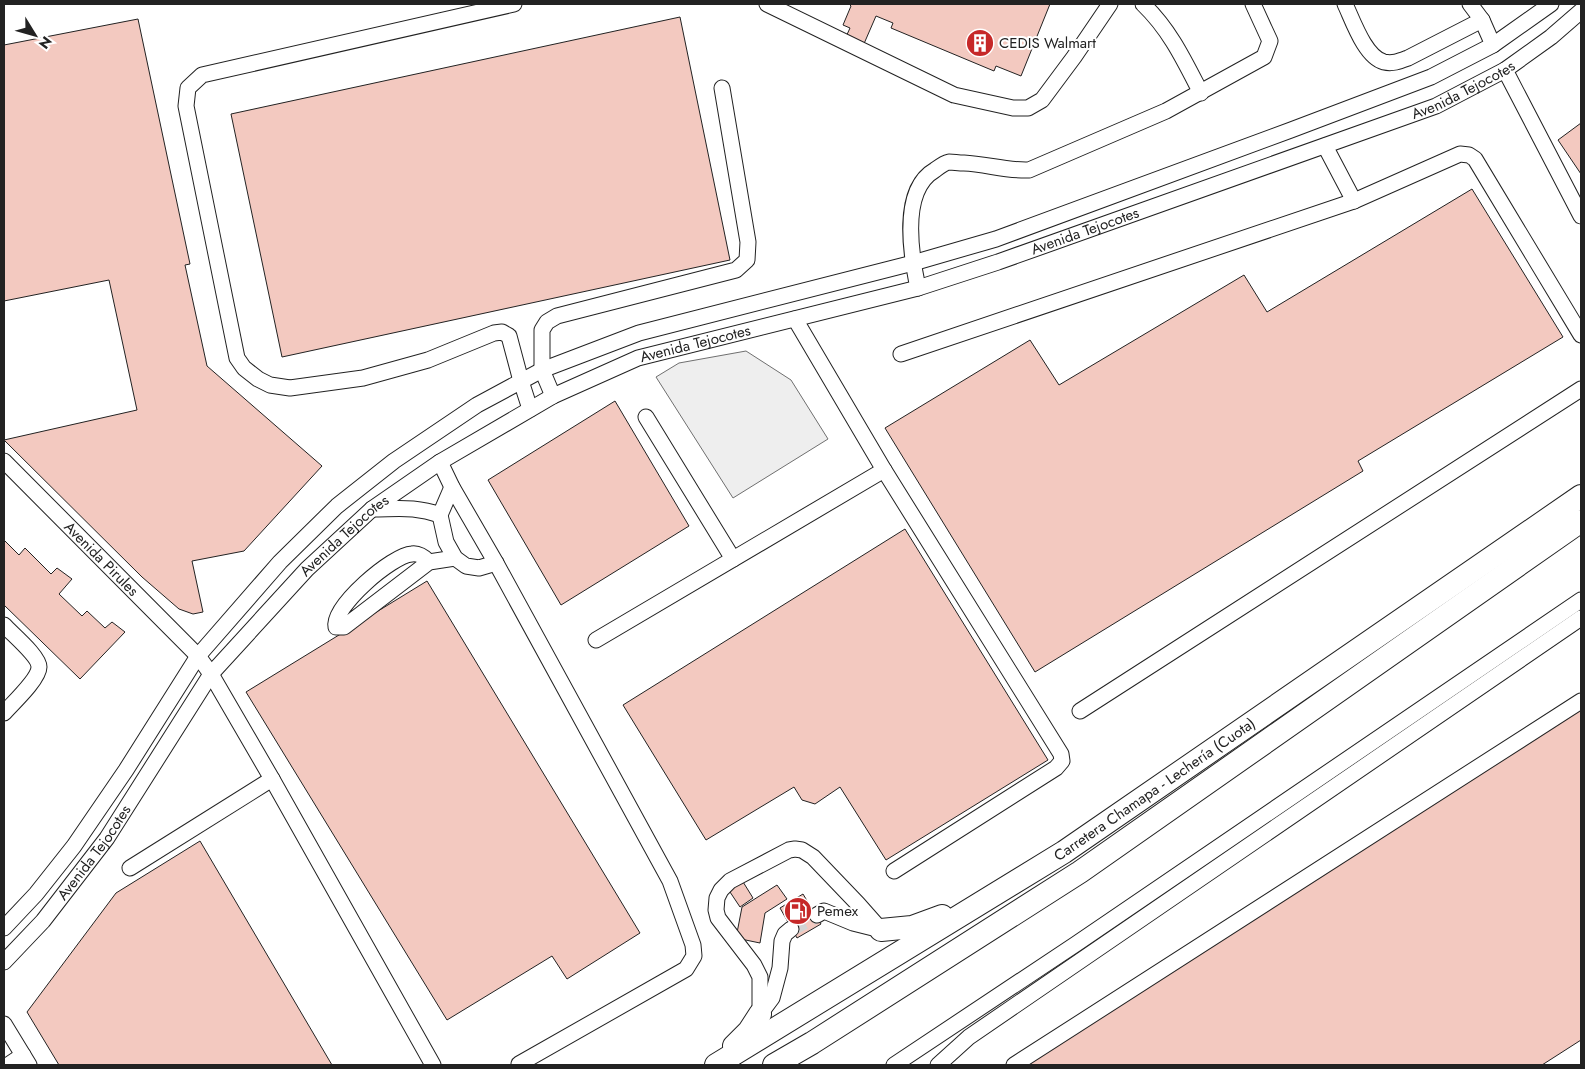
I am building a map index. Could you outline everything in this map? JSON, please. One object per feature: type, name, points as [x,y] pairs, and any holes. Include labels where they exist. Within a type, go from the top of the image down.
[{"type":"highway","name":"Carretera Chamapa - Lechería (Cuota)","points":[[716,1065],[1064,852],[1581,496]]},
{"type":"highway","name":"Carretera Chamapa - Lechería (Cuota)","points":[[774,1065],[812,1043],[1080,872],[1581,521]]},
{"type":"highway","points":[[881,930],[912,927],[938,918],[1008,877],[1064,852]]},
{"type":"highway","points":[[710,1065],[737,1044],[760,1014]]},
{"type":"street","points":[[514,4],[202,75],[188,88],[186,106],[237,358],[244,368],[258,379],[270,385],[290,388],[362,378],[428,360],[494,333],[502,332],[509,336],[530,410]]},
{"type":"street","points":[[767,4],[954,94],[1013,108],[1028,108],[1042,100],[1110,4]]},
{"type":"street","points":[[1143,4],[1157,18],[1178,47],[1201,93]]},
{"type":"street","points":[[918,288],[913,264],[911,212],[918,188],[929,173],[948,162],[978,164],[1013,170],[1029,170],[1158,115],[1201,93],[1264,57],[1270,41],[1253,4]]},
{"type":"street","points":[[1345,4],[1369,52],[1377,59],[1385,62],[1395,62],[1408,58],[1482,20]]},
{"type":"street","points":[[1470,4],[1482,20],[1493,45]]},
{"type":"street","name":"Avenida Tejocotes","points":[[4,928],[36,894],[74,846],[126,770],[198,656],[280,562],[337,506],[394,461],[478,405],[542,370],[639,333],[913,264],[996,239],[1416,83],[1493,45],[1551,4]]},
{"type":"street","name":"Avenida Tejocotes","points":[[4,962],[43,921],[107,838],[212,674],[307,569],[372,509],[440,462],[553,396],[638,358],[918,288],[998,262],[1436,106],[1505,70],[1551,37],[1581,11]]},
{"type":"street","points":[[1408,58],[1416,83]]},
{"type":"street","points":[[1505,70],[1581,216]]},
{"type":"street","points":[[553,396],[542,370],[542,330],[547,322],[556,316],[736,270],[747,260],[748,242],[722,88]]},
{"type":"street","points":[[1324,146],[1354,201]]},
{"type":"street","points":[[901,354],[1354,201],[1460,154],[1469,154],[1475,159],[1581,335]]},
{"type":"street","points":[[795,319],[884,470],[1061,754],[1062,761],[1056,768],[894,871]]},
{"type":"street","points":[[1080,711],[1581,389]]},
{"type":"street","points":[[646,417],[733,559]]},
{"type":"street","name":"Avenida Pirules","points":[[4,461],[198,656],[212,674],[433,1065]]},
{"type":"street","points":[[440,462],[452,487],[496,563],[670,881],[693,945],[694,956],[686,969],[519,1064]]},
{"type":"street","points":[[596,640],[884,470]]},
{"type":"street","points":[[452,487],[440,516],[446,542],[455,558],[466,566],[479,568],[496,563]]},
{"type":"street","points":[[372,509],[412,508],[440,516]]},
{"type":"street","points":[[429,562],[417,554],[410,554],[388,564],[368,580],[348,602],[336,618],[336,627],[344,627],[429,562],[455,558]]},
{"type":"street","points":[[894,1065],[1076,944],[1581,600]]},
{"type":"street","points":[[938,1065],[969,1037],[1581,618]]},
{"type":"street","points":[[4,625],[36,658],[39,666],[37,676],[4,714]]},
{"type":"street","points":[[1014,1065],[1581,701]]},
{"type":"street","points":[[130,868],[272,779]]},
{"type":"street","points":[[760,1014],[760,977],[754,964],[718,918],[716,910],[717,898],[721,890],[730,881],[789,850],[802,850],[813,857],[881,930]]},
{"type":"street","points":[[817,915],[824,911],[853,923],[881,930]]},
{"type":"street","points":[[760,1014],[772,998],[780,968],[782,941],[785,934],[791,929]]},
{"type":"street","points":[[4,1024],[26,1060],[8,1065]]},
{"type":"shaded area","points":[[746,351],[791,380],[828,439],[733,498],[656,377],[679,363]]},
{"type":"building","name":"CEDIS Walmart","points":[[849,4],[1050,4],[1021,76],[996,66],[994,71],[891,28],[893,23],[876,16],[863,46],[845,39],[850,28],[843,25],[851,6]]},
{"type":"building","points":[[680,17],[730,260],[282,357],[231,114]]},
{"type":"building","points":[[138,19],[190,264],[185,265],[207,366],[322,466],[244,551],[192,561],[203,612],[193,614],[179,609],[142,577],[4,440],[137,410],[109,280],[4,301],[4,45]]},
{"type":"building","points":[[1581,123],[1581,174],[1558,140]]},
{"type":"building","points":[[1472,189],[1563,337],[1358,461],[1363,471],[1035,672],[885,428],[1030,340],[1059,385],[1244,275],[1267,312]]},
{"type":"building","points":[[615,401],[689,526],[561,605],[488,480]]},
{"type":"building","points":[[905,529],[1048,760],[886,860],[840,787],[815,804],[802,800],[794,787],[706,840],[623,705]]},
{"type":"building","points":[[4,540],[19,555],[25,548],[51,574],[57,568],[72,579],[59,594],[82,616],[87,611],[105,628],[112,622],[125,632],[80,679],[4,605]]},
{"type":"building","points":[[427,581],[640,933],[567,979],[552,956],[447,1020],[246,692]]},
{"type":"building","points":[[1581,705],[1581,1040],[1542,1065],[1025,1065]]},
{"type":"building","points":[[200,841],[332,1065],[59,1065],[27,1012],[116,893]]},
{"type":"building","points":[[740,877],[753,898],[740,907],[726,886]]},
{"type":"building","points":[[777,885],[787,899],[765,913],[760,943],[736,938],[742,907]]},
{"type":"building","points":[[803,894],[821,924],[797,938],[780,908]]},
{"type":"tunnel","points":[[791,929],[817,915]]},
{"type":"place","name":"CEDIS Walmart","points":[[980,43]]},
{"type":"place","name":"Pemex","points":[[798,911]]}]
